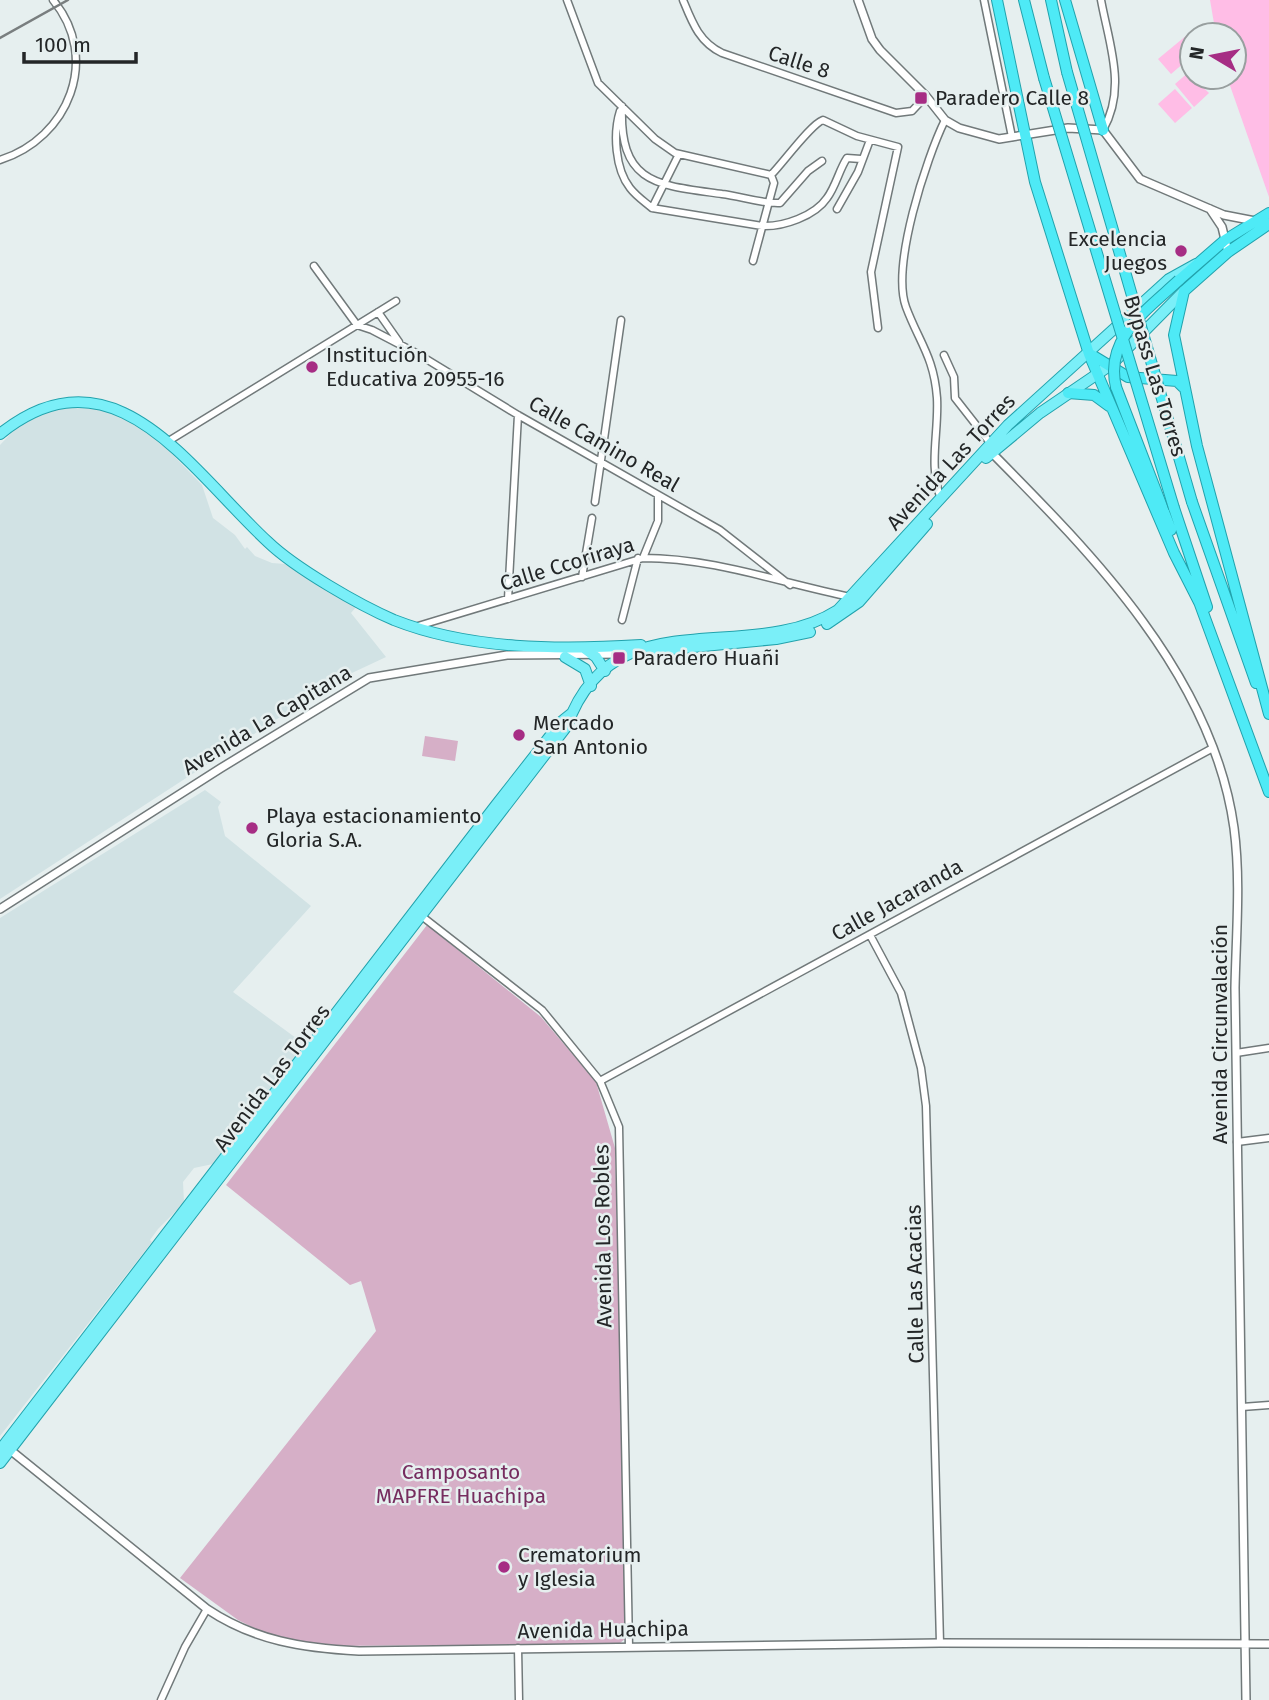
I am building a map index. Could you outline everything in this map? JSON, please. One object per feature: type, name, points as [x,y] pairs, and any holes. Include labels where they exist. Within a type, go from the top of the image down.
[{"type":"highway","points":[[997,0],[1035,182],[1089,354],[1174,554],[1200,604]]},
{"type":"highway","name":"Bypass Las Torres","points":[[1024,0],[1044,78],[1174,508],[1244,721]]},
{"type":"highway","name":"Bypass Las Torres","points":[[1051,0],[1067,72],[1192,502],[1250,669],[1269,713]]},
{"type":"highway","points":[[1065,0],[1103,130]]},
{"type":"highway","name":"Avenida Las Torres","points":[[1182,285],[1227,252],[1262,223],[1269,213]]},
{"type":"highway","name":"Avenida Las Torres","points":[[1196,264],[1225,240],[1262,223]]},
{"type":"highway","points":[[1196,264],[1182,285],[1138,317],[1123,335],[1114,364],[1116,387],[1269,792]]},
{"type":"highway","points":[[1182,285],[1174,335],[1183,387],[1269,713]]},
{"type":"highway","points":[[1089,354],[1128,377],[1177,381],[1183,387]]},
{"type":"highway","points":[[1068,393],[1094,396],[1111,408]]},
{"type":"main road","name":"Avenida Las Torres","points":[[0,1463],[5,1448],[418,913],[553,732],[572,714],[605,671],[627,654],[653,644],[797,629],[824,619],[853,598],[990,448],[1170,279],[1196,264]]},
{"type":"main road","name":"Avenida Las Torres","points":[[627,654],[785,638],[830,623],[873,587],[990,448],[1110,365],[1182,285]]},
{"type":"main road","points":[[0,434],[20,418],[49,404],[72,400],[110,407],[142,421],[167,442],[270,544],[325,582],[393,619],[416,627],[523,646],[653,644]]},
{"type":"main road","points":[[584,647],[596,657],[605,671]]},
{"type":"main road","points":[[565,657],[585,670],[591,686]]},
{"type":"street","points":[[0,160],[19,153],[43,137],[62,113],[73,92],[76,69],[73,38],[67,21],[53,0]]},
{"type":"street","points":[[566,0],[598,83],[654,139],[679,154],[771,175]]},
{"type":"street","name":"Calle 8","points":[[683,0],[695,30],[709,45],[722,53],[896,113],[912,111],[926,96]]},
{"type":"street","points":[[858,0],[872,39],[945,120],[982,135],[1012,137],[1068,128],[1103,130],[1140,179],[1210,208],[1262,223]]},
{"type":"street","points":[[984,0],[1012,137]]},
{"type":"street","points":[[1101,0],[1117,90],[1112,111],[1103,130]]},
{"type":"street","points":[[622,106],[628,156],[642,174],[663,185],[769,202],[785,200],[808,171],[822,161]]},
{"type":"street","points":[[622,106],[615,127],[620,166],[630,188],[652,208],[762,226],[780,225],[819,207],[828,197],[847,158],[861,159]]},
{"type":"street","points":[[771,175],[816,122],[823,120],[870,140],[899,148],[871,272],[878,328]]},
{"type":"street","points":[[941,499],[933,467],[937,399],[933,369],[929,353],[905,306],[903,295],[905,254],[914,206],[945,120]]},
{"type":"street","points":[[838,209],[858,172],[870,140]]},
{"type":"street","points":[[652,208],[679,154]]},
{"type":"street","points":[[753,261],[774,183],[771,175]]},
{"type":"street","points":[[1210,208],[1223,227],[1227,252]]},
{"type":"street","points":[[314,266],[357,325]]},
{"type":"street","points":[[167,442],[396,301]]},
{"type":"street","points":[[379,312],[401,345]]},
{"type":"street","points":[[595,502],[621,320]]},
{"type":"street","name":"Calle Camino Real","points":[[357,325],[401,345],[720,530],[790,585]]},
{"type":"street","points":[[944,355],[954,377],[955,398],[990,448]]},
{"type":"street","points":[[508,600],[518,415]]},
{"type":"street","name":"Avenida Circunvalación","points":[[990,448],[1074,541],[1162,648],[1189,698],[1227,794],[1236,840],[1237,1142],[1246,1700]]},
{"type":"street","points":[[622,620],[640,558],[658,521],[658,496]]},
{"type":"street","points":[[582,577],[593,518]]},
{"type":"street","name":"Calle Ccoriraya","points":[[416,627],[640,558],[695,560],[853,598]]},
{"type":"street","name":"Avenida La Capitana","points":[[0,909],[369,678],[507,655],[596,657],[627,654]]},
{"type":"street","name":"Calle Jacaranda","points":[[600,1081],[1211,749]]},
{"type":"street","name":"Avenida Los Robles","points":[[418,913],[542,1010],[600,1081],[619,1127],[629,1647]]},
{"type":"street","name":"Calle Las Acacias","points":[[870,935],[901,993],[921,1068],[926,1106],[940,1643]]},
{"type":"street","points":[[1236,1053],[1269,1048]]},
{"type":"street","points":[[1237,1142],[1269,1138]]},
{"type":"street","points":[[1242,1407],[1269,1405]]},
{"type":"street","name":"Avenida Huachipa","points":[[5,1448],[207,1609],[234,1627],[271,1641],[316,1649],[940,1643],[1269,1644]]},
{"type":"street","points":[[161,1700],[207,1609]]},
{"type":"street","points":[[518,1648],[519,1700]]},
{"type":"shaded area","points":[[1210,0],[1269,0],[1269,197],[1232,91],[1248,91],[1248,21],[1214,21]]},
{"type":"shaded area","points":[[1178,42],[1178,68],[1171,74],[1158,59]]},
{"type":"shaded area","points":[[1175,89],[1192,108],[1175,123],[1158,104]]},
{"type":"shaded area","points":[[1181,91],[1209,93],[1194,107]]},
{"type":"shaded area","points":[[59,407],[104,410],[151,432],[202,485],[213,518],[235,535],[245,549],[247,547],[255,556],[272,563],[285,564],[357,606],[351,613],[386,657],[337,680],[0,899],[0,445],[20,424]]},
{"type":"shaded area","points":[[205,790],[221,802],[218,807],[225,836],[311,906],[233,992],[307,1046],[213,1164],[194,1168],[183,1182],[184,1203],[158,1229],[150,1240],[152,1242],[0,1436],[0,918]]},
{"type":"green space","points":[[425,736],[458,741],[455,761],[422,756]]},
{"type":"green space","name":"Camposanto MAPFRE Huachipa","points":[[427,925],[541,1017],[596,1082],[615,1148],[627,1637],[619,1644],[321,1646],[272,1637],[238,1620],[180,1578],[376,1331],[361,1281],[350,1285],[226,1185]]},
{"type":"railway","points":[[0,38],[68,0]]},
{"type":"place","name":"Paradero Calle 8","points":[[921,98]]},
{"type":"place","name":"Excelencia Juegos","points":[[1181,251]]},
{"type":"place","name":"Institución Educativa 20955-16","points":[[312,367]]},
{"type":"place","name":"Paradero Huañi","points":[[619,658]]},
{"type":"place","name":"Mercado San Antonio","points":[[519,735]]},
{"type":"place","name":"Playa estacionamiento Gloria S.A.","points":[[252,828]]},
{"type":"place","name":"Crematorium y Iglesia","points":[[504,1567]]}]
